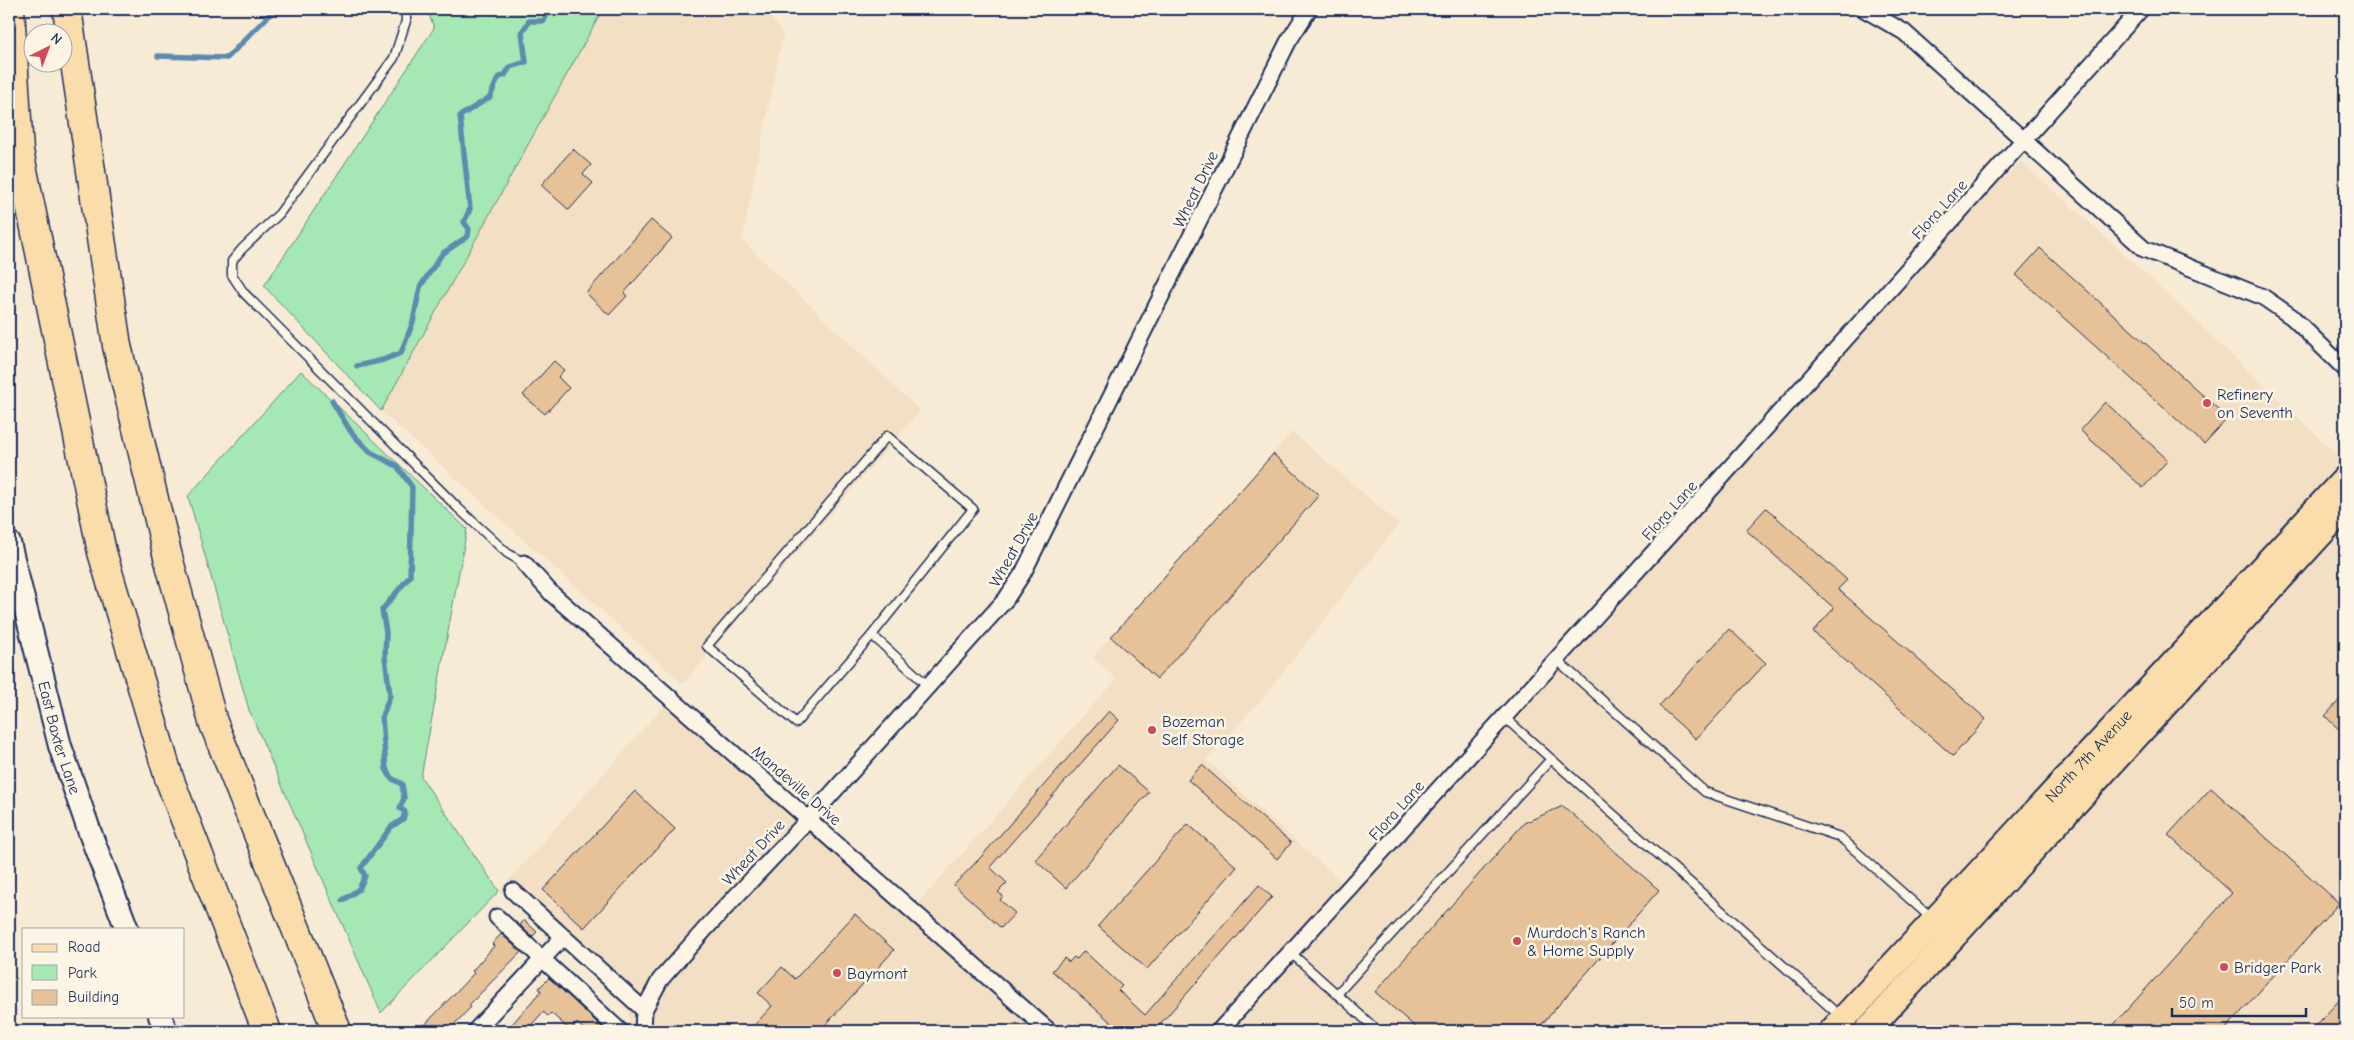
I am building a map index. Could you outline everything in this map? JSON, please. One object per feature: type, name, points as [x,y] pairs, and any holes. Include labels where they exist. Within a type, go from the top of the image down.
[{"type":"highway","points":[[10,9],[18,151],[102,552],[169,778],[267,1031]]},
{"type":"highway","points":[[67,9],[117,346],[168,557],[213,722],[337,1031]]},
{"type":"main road","name":"North 7th Avenue","points":[[1837,1025],[2345,479]]},
{"type":"main road","name":"North 7th Avenue","points":[[1875,1029],[2345,506]]},
{"type":"main road","name":"East Baxter Lane","points":[[9,543],[60,746],[90,833],[127,928]]},
{"type":"main road","points":[[161,1018],[166,1031]]},
{"type":"street","name":"Wheat Drive","points":[[643,1031],[644,1010],[660,980],[707,927],[809,819],[1006,599],[1023,573],[1288,42],[1309,9]]},
{"type":"street","points":[[1864,9],[1904,32],[2144,249],[2262,297],[2292,317],[2345,369]]},
{"type":"street","name":"Flora Lane","points":[[1218,1031],[1504,718],[2024,141],[2140,9]]},
{"type":"street","name":"Mandeville Drive","points":[[524,563],[551,593],[1049,1031]]},
{"type":"street","points":[[513,892],[644,1010]]},
{"type":"street","points":[[497,917],[620,1031]]},
{"type":"street","points":[[475,1031],[563,937]]},
{"type":"lane","points":[[406,9],[406,21],[394,58],[279,214],[232,261],[232,275],[244,293],[451,501],[508,553],[524,563]]},
{"type":"lane","points":[[887,436],[973,509],[872,635],[796,723],[707,646],[887,436]]},
{"type":"lane","points":[[872,635],[928,686]]},
{"type":"lane","points":[[1556,660],[1705,792],[1840,838],[1934,920]]},
{"type":"lane","points":[[1504,718],[1551,759],[1837,1025]]},
{"type":"lane","points":[[1337,994],[1551,759]]},
{"type":"lane","points":[[1290,952],[1378,1031]]},
{"type":"shaded area","points":[[603,9],[766,9],[783,35],[742,240],[920,411],[683,684],[381,411]]},
{"type":"shaded area","points":[[2021,161],[2135,264],[2345,462],[2345,477],[1833,1031],[628,1031],[629,1011],[499,891],[671,698],[912,910],[1116,679],[1093,657],[1292,432],[1399,524],[1262,699],[1206,760],[1348,888],[1740,457],[1973,209]]},
{"type":"shaded area","points":[[2345,507],[2345,1031],[1871,1031]]},
{"type":"green space","points":[[427,9],[603,9],[381,411],[264,286],[434,28]]},
{"type":"green space","points":[[301,371],[467,529],[421,777],[499,891],[381,1013],[249,710],[188,496]]},
{"type":"building","points":[[573,149],[591,165],[583,174],[593,183],[569,210],[541,185]]},
{"type":"building","points":[[651,220],[672,238],[624,293],[627,296],[609,315],[586,293]]},
{"type":"building","points":[[2040,248],[2228,418],[2204,444],[2016,275]]},
{"type":"building","points":[[554,361],[564,370],[558,377],[569,388],[545,414],[523,395]]},
{"type":"building","points":[[2105,402],[2168,460],[2143,488],[2080,430]]},
{"type":"building","points":[[1273,454],[1319,495],[1157,679],[1111,637]]},
{"type":"building","points":[[1766,508],[1847,580],[1838,589],[1986,719],[1953,756],[1813,632],[1834,608],[1746,530]]},
{"type":"building","points":[[1729,629],[1766,663],[1696,739],[1659,706]]},
{"type":"building","points":[[2345,694],[2345,735],[2325,716]]},
{"type":"building","points":[[1109,711],[1119,720],[990,867],[1007,883],[998,892],[1003,896],[1000,900],[1015,913],[1001,928],[954,885]]},
{"type":"building","points":[[1118,765],[1149,792],[1066,888],[1035,860]]},
{"type":"building","points":[[1202,765],[1291,843],[1277,859],[1188,780]]},
{"type":"building","name":"Bridger Park","points":[[2211,788],[2339,903],[2224,1031],[2108,1031],[2232,893],[2168,835]]},
{"type":"building","points":[[635,791],[675,829],[584,928],[543,890]]},
{"type":"building","name":"Murdoch's Ranch & Home Supply","points":[[1563,806],[1659,890],[1536,1031],[1420,1031],[1375,992],[1524,823]]},
{"type":"building","points":[[1188,824],[1237,867],[1147,969],[1098,926]]},
{"type":"building","points":[[1259,885],[1272,897],[1154,1031],[1121,1031],[1052,971],[1064,958],[1069,962],[1074,957],[1077,959],[1084,951],[1122,986],[1118,990],[1145,1015]]},
{"type":"building","name":"Baymont","points":[[855,914],[894,950],[820,1031],[749,1031],[772,1006],[758,993],[782,967],[795,979]]},
{"type":"building","points":[[524,920],[537,932],[532,937],[520,925]]},
{"type":"building","points":[[501,934],[521,952],[469,1005],[471,1007],[448,1031],[419,1031],[474,973],[472,971],[494,946],[492,944]]},
{"type":"building","points":[[549,978],[606,1031],[586,1031],[577,1023],[570,1030],[551,1013],[548,1016],[543,1012],[526,1031],[506,1031],[541,991],[539,988]]},
{"type":"building","points":[[2345,994],[2345,1031],[2311,1031]]},
{"type":"waterway","points":[[158,56],[227,58],[275,9]]},
{"type":"waterway","points":[[357,366],[383,360],[401,353],[413,322],[420,287],[442,254],[468,236],[469,229],[464,222],[470,209],[460,116],[490,97],[498,78],[505,75],[510,67],[526,62],[522,32],[529,21],[544,21],[547,13],[543,9]]},
{"type":"waterway","points":[[332,401],[351,432],[370,452],[397,466],[412,487],[410,576],[382,610],[386,632],[385,657],[390,695],[382,718],[386,769],[391,778],[402,784],[404,798],[400,808],[405,812],[403,819],[391,827],[361,868],[365,876],[359,889],[343,900]]},
{"type":"place","name":"Refinery on Seventh","points":[[2207,403]]},
{"type":"place","name":"Bozeman Self Storage","points":[[1152,730]]},
{"type":"place","name":"Murdoch's Ranch & Home Supply","points":[[1517,941]]},
{"type":"place","name":"Bridger Park","points":[[2224,967]]},
{"type":"place","name":"Baymont","points":[[837,973]]}]
